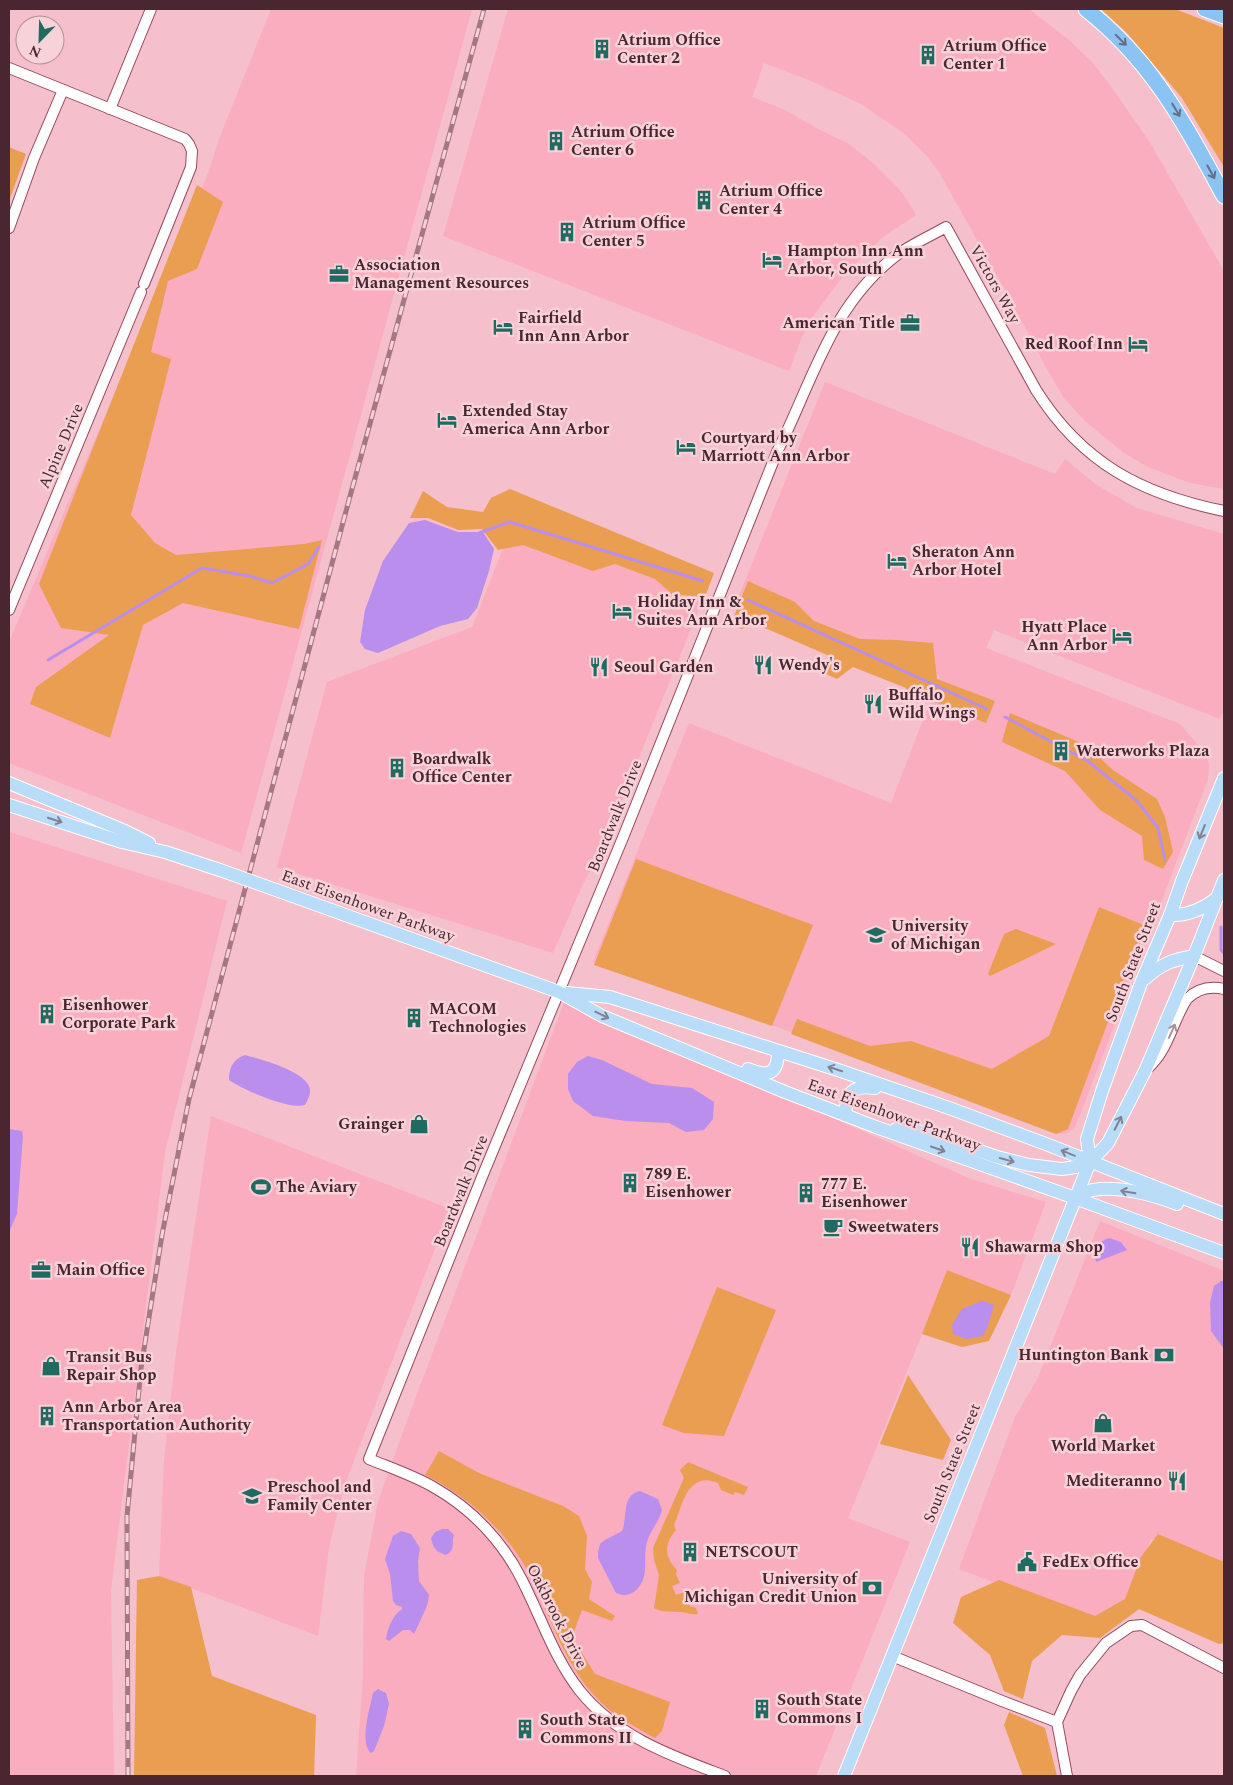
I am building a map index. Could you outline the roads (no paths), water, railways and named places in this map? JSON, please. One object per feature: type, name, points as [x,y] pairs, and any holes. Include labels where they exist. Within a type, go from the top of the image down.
[{"type":"highway","points":[[1086,9],[1122,40],[1152,74],[1175,107],[1224,196]]},
{"type":"highway","points":[[1205,9],[1224,16]]},
{"type":"main road","name":"South State Street","points":[[1090,1162],[1087,1138],[1141,982],[1170,915],[1224,778]]},
{"type":"main road","name":"East Eisenhower Parkway","points":[[9,783],[125,831],[164,852]]},
{"type":"main road","name":"East Eisenhower Parkway","points":[[9,805],[122,842],[164,852],[220,870],[559,992],[602,1016],[691,1054],[845,1115],[1224,1253]]},
{"type":"main road","name":"South State Street","points":[[844,1776],[1090,1162],[1108,1143],[1145,1071],[1224,880]]},
{"type":"main road","points":[[1170,915],[1177,916],[1195,912],[1217,898]]},
{"type":"main road","points":[[1141,982],[1158,968],[1172,960],[1194,956]]},
{"type":"main road","name":"East Eisenhower Parkway","points":[[559,992],[610,997],[949,1108],[1224,1214]]},
{"type":"main road","points":[[691,1054],[711,1054],[762,1074],[773,1071],[776,1066],[778,1051]]},
{"type":"main road","points":[[845,1115],[848,1097],[852,1090],[860,1086],[874,1088],[1001,1133],[1046,1144]]},
{"type":"main road","points":[[876,1127],[923,1132],[998,1157],[1029,1165],[1062,1169],[1090,1162]]},
{"type":"main road","points":[[1076,1198],[1094,1189],[1124,1191],[1164,1200],[1224,1223]]},
{"type":"main road","points":[[1136,1220],[1165,1222],[1224,1245]]},
{"type":"street","points":[[9,68],[110,109],[151,9]]},
{"type":"street","points":[[9,228],[34,158],[62,90]]},
{"type":"street","name":"Alpine Drive","points":[[9,610],[191,168],[192,151],[190,144],[185,139],[110,109]]},
{"type":"street","name":"Victors Way","points":[[946,227],[1036,390],[1064,428],[1092,456],[1122,475],[1161,494],[1224,511]]},
{"type":"street","name":"Boardwalk Drive","points":[[369,1459],[482,1177],[624,835],[773,461],[793,420],[825,344],[840,318],[860,291],[894,257],[946,227]]},
{"type":"street","points":[[1194,956],[1224,971]]},
{"type":"street","points":[[1145,1071],[1158,1059],[1164,1049],[1187,999],[1204,988],[1224,989]]},
{"type":"street","name":"Oakbrook Drive","points":[[369,1459],[404,1472],[435,1487],[463,1506],[489,1531],[507,1554],[522,1579],[562,1664],[580,1691],[605,1717],[635,1738],[661,1752],[725,1776]]},
{"type":"street","points":[[1067,1776],[1057,1722],[1076,1683],[1095,1655],[1106,1643],[1132,1626],[1142,1625],[1224,1668]]},
{"type":"street","points":[[892,1656],[985,1695],[1057,1722]]},
{"type":"waterway","points":[[479,533],[510,522],[703,581]]},
{"type":"waterway","points":[[48,660],[202,568],[250,576],[272,583],[308,564],[319,547]]},
{"type":"waterway","points":[[748,600],[987,709]]},
{"type":"waterway","points":[[1005,717],[1088,761],[1137,801],[1158,828],[1165,860]]},
{"type":"waterway","points":[[1221,927],[1221,950],[1224,953]]},
{"type":"railway","points":[[128,1776],[127,1516],[141,1368],[162,1235],[189,1099],[349,500],[484,9]]},
{"type":"place","name":"Atrium Office Center 2","points":[[602,49]]},
{"type":"place","name":"Atrium Office Center 1","points":[[928,55]]},
{"type":"place","name":"Atrium Office Center 6","points":[[556,141]]},
{"type":"place","name":"Atrium Office Center 4","points":[[704,200]]},
{"type":"place","name":"Atrium Office Center 5","points":[[567,232]]},
{"type":"place","name":"Hampton Inn Ann Arbor, South","points":[[772,260]]},
{"type":"place","name":"Association Management Resources","points":[[339,274]]},
{"type":"place","name":"American Title","points":[[910,323]]},
{"type":"place","name":"Fairfield Inn Ann Arbor","points":[[503,327]]},
{"type":"place","name":"Red Roof Inn","points":[[1138,344]]},
{"type":"place","name":"Extended Stay America Ann Arbor","points":[[447,420]]},
{"type":"place","name":"Courtyard by Marriott Ann Arbor","points":[[686,447]]},
{"type":"place","name":"Sheraton Ann Arbor Hotel","points":[[897,561]]},
{"type":"place","name":"Holiday Inn & Suites Ann Arbor","points":[[622,611]]},
{"type":"place","name":"Hyatt Place Ann Arbor","points":[[1122,636]]},
{"type":"place","name":"Wendy's","points":[[763,665]]},
{"type":"place","name":"Seoul Garden","points":[[599,667]]},
{"type":"place","name":"Buffalo Wild Wings","points":[[873,704]]},
{"type":"place","name":"Waterworks Plaza","points":[[1061,751]]},
{"type":"place","name":"Boardwalk Office Center","points":[[397,768]]},
{"type":"place","name":"University of Michigan","points":[[876,935]]},
{"type":"place","name":"Eisenhower Corporate Park","points":[[47,1014]]},
{"type":"place","name":"MACOM Technologies","points":[[414,1018]]},
{"type":"place","name":"Grainger","points":[[419,1124]]},
{"type":"place","name":"789 E. Eisenhower","points":[[630,1183]]},
{"type":"place","name":"The Aviary","points":[[261,1187]]},
{"type":"place","name":"777 E. Eisenhower","points":[[806,1193]]},
{"type":"place","name":"Sweetwaters","points":[[833,1227]]},
{"type":"place","name":"Shawarma Shop","points":[[970,1247]]},
{"type":"place","name":"Main Office","points":[[41,1270]]},
{"type":"place","name":"Huntington Bank","points":[[1164,1355]]},
{"type":"place","name":"Transit Bus Repair Shop","points":[[51,1366]]},
{"type":"place","name":"Ann Arbor Area Transportation Authority","points":[[47,1416]]},
{"type":"place","name":"World Market","points":[[1103,1423]]},
{"type":"place","name":"Mediteranno","points":[[1177,1481]]},
{"type":"place","name":"Preschool and Family Center","points":[[252,1496]]},
{"type":"place","name":"NETSCOUT","points":[[690,1552]]},
{"type":"place","name":"FedEx Office","points":[[1027,1562]]},
{"type":"place","name":"University of Michigan Credit Union","points":[[872,1588]]},
{"type":"place","name":"South State Commons I","points":[[762,1709]]},
{"type":"place","name":"South State Commons II","points":[[525,1729]]}]
